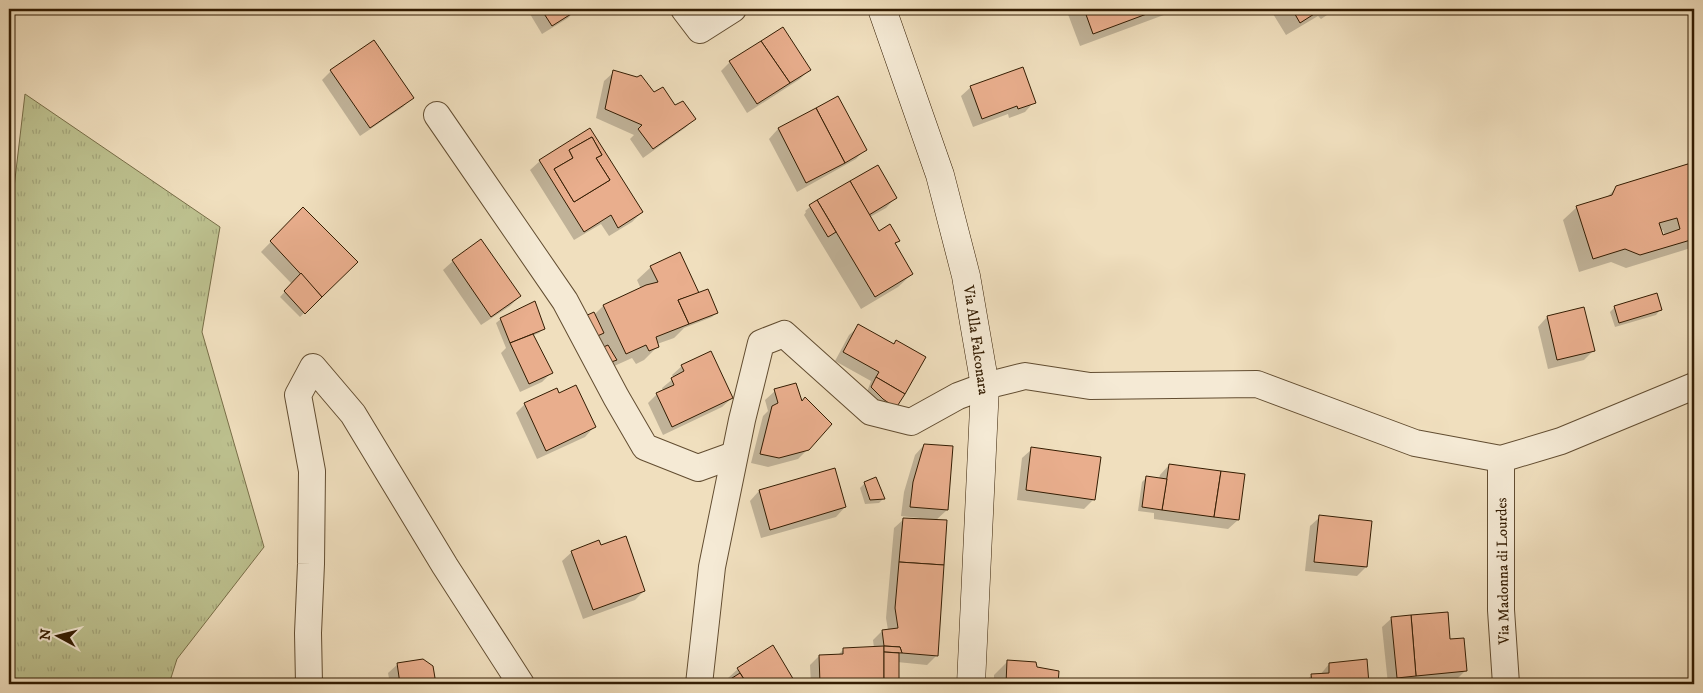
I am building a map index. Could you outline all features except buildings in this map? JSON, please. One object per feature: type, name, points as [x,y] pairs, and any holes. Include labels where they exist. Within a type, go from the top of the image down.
[{"type":"street","points":[[684,9],[700,30],[733,9]]},
{"type":"street","name":"Via Alla Falconara","points":[[882,9],[940,175],[966,276],[985,386],[971,684]]},
{"type":"street","points":[[437,114],[565,301],[616,398],[645,448],[698,468],[734,455]]},
{"type":"street","points":[[699,684],[712,567],[734,455],[761,343],[784,334],[870,412],[911,422],[958,396],[985,386],[1025,376],[1090,386],[1257,384],[1415,444],[1501,459],[1561,441],[1694,386]]},
{"type":"street","points":[[310,684],[308,633],[312,471],[298,394],[314,367],[353,414],[440,557],[521,684]]},
{"type":"street","name":"Via Madonna di Lourdes","points":[[1501,459],[1501,610],[1506,684]]},
{"type":"green space","points":[[25,94],[220,227],[202,332],[264,547],[177,659],[169,684],[9,684],[9,230]]}]
